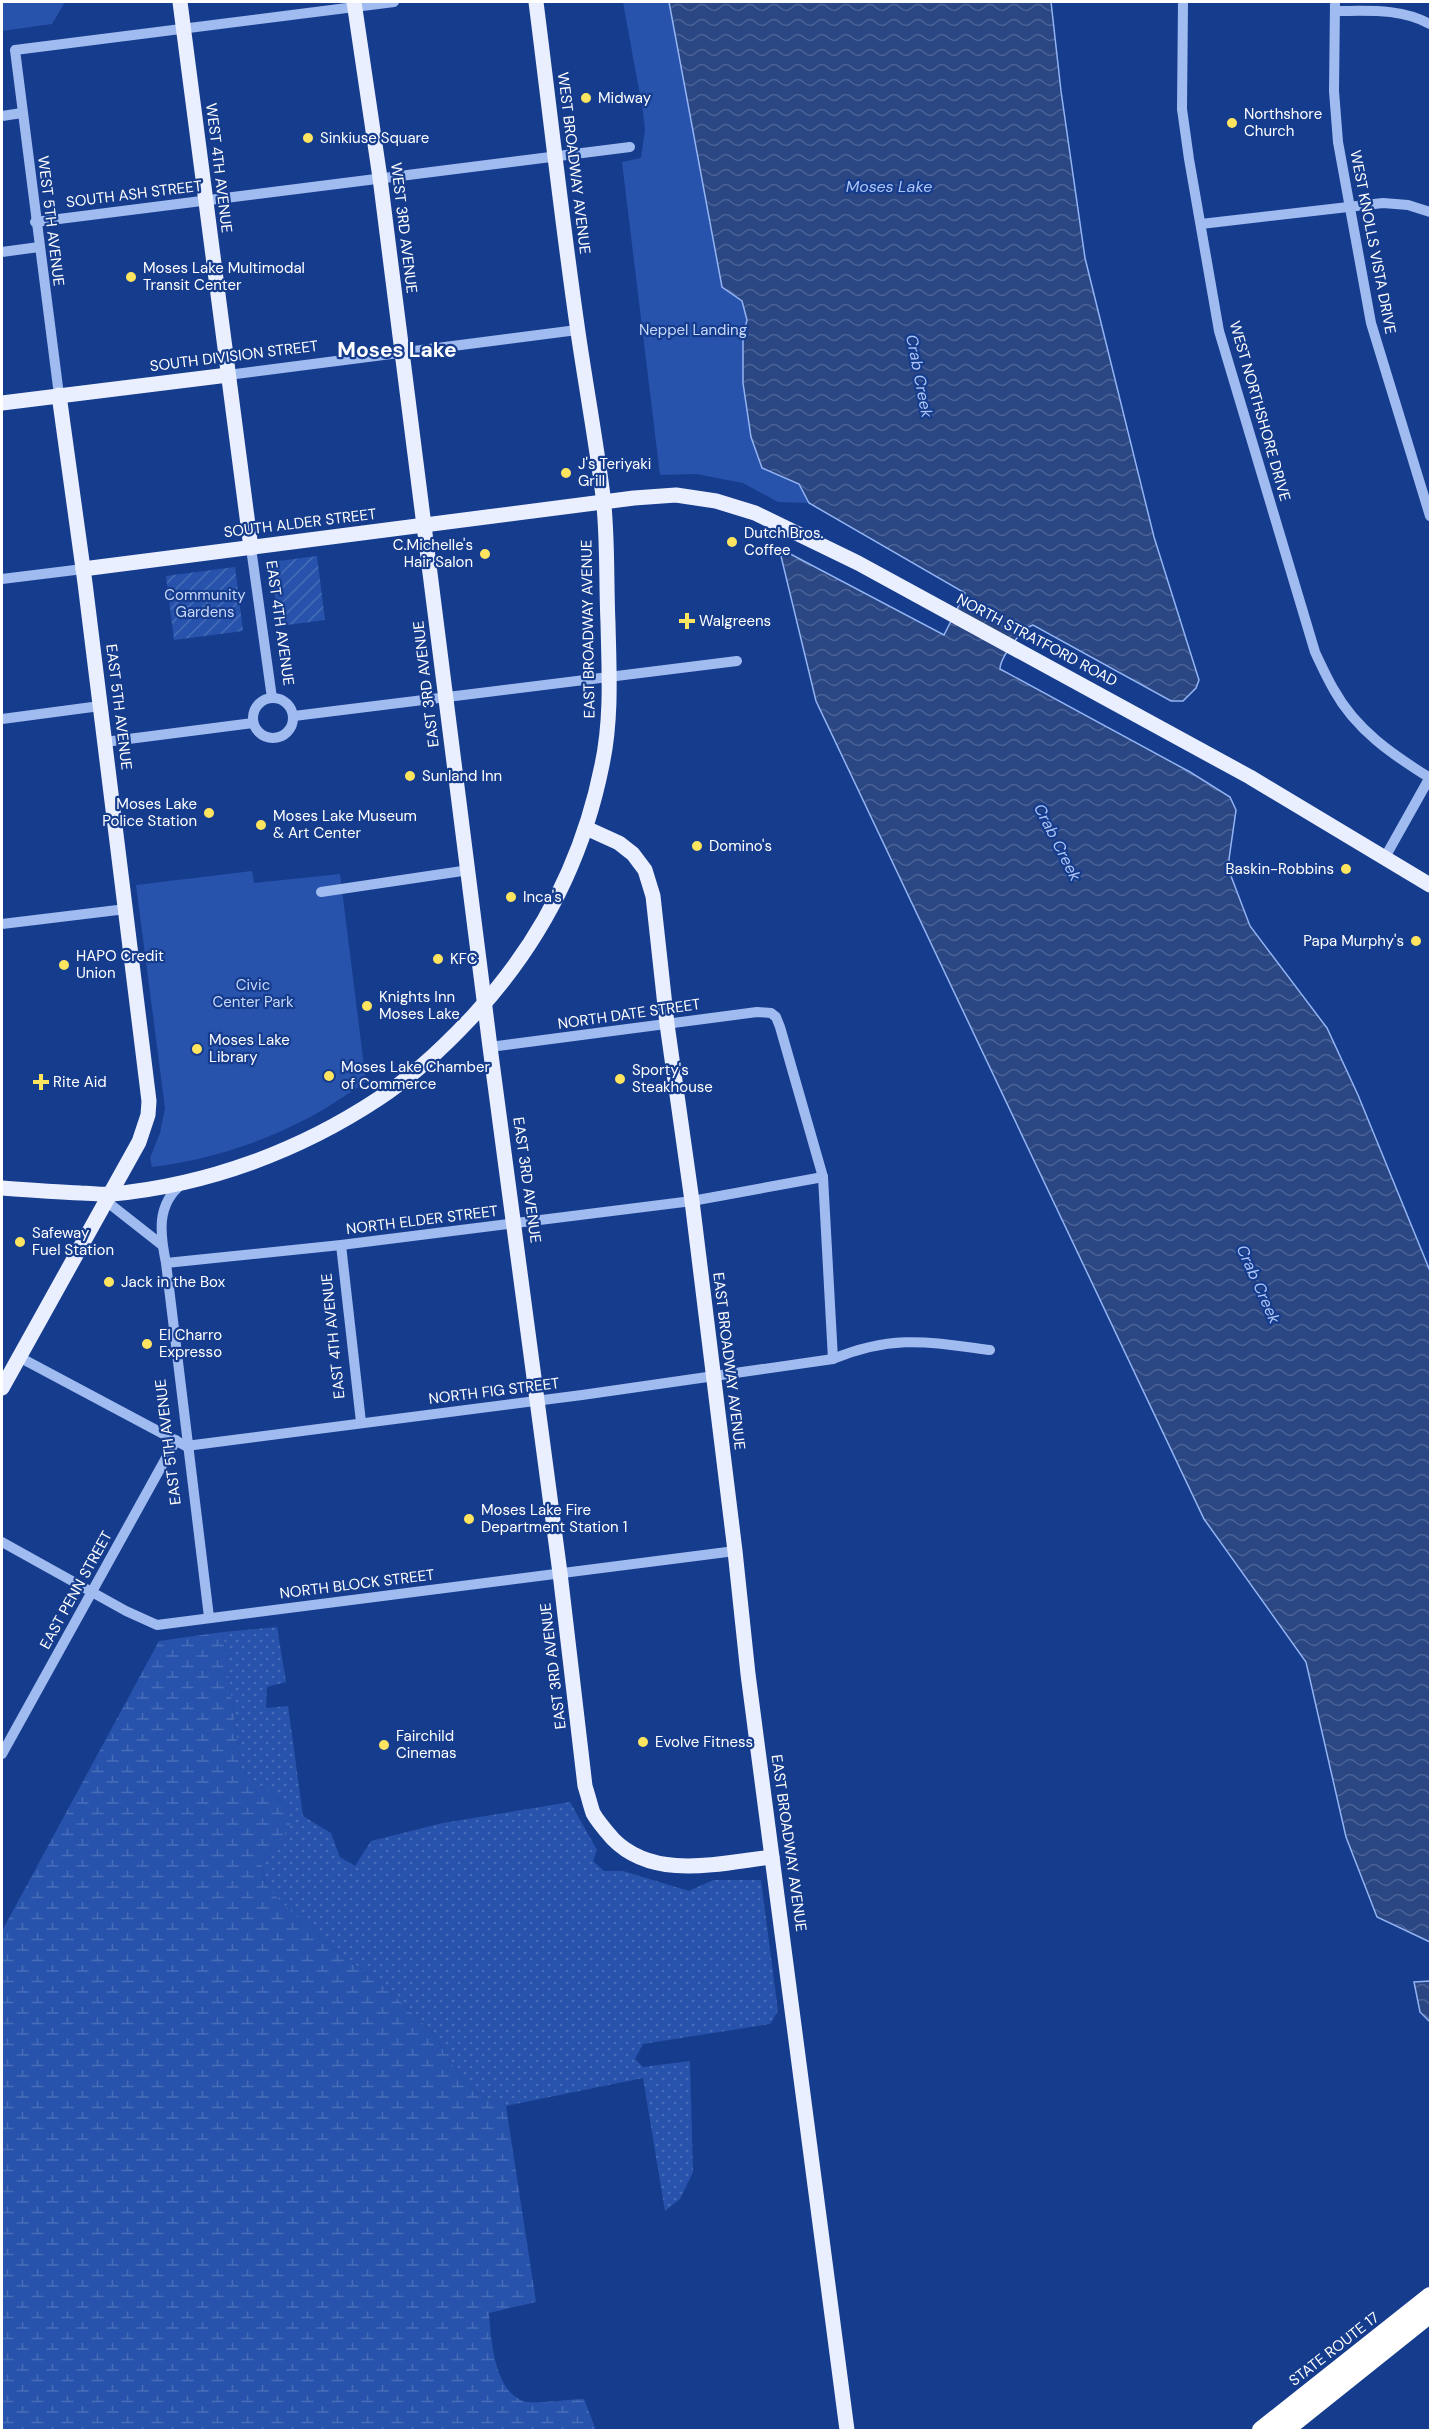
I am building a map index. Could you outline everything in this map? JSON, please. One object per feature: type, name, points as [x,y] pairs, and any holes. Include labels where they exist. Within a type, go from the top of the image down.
[{"type":"highway","name":"STATE ROUTE 17","points":[[1261,2430],[1431,2296]]},
{"type":"highway","points":[[1285,2430],[1431,2314]]},
{"type":"main road","name":"WEST 4TH AVENUE","points":[[180,2],[228,375]]},
{"type":"main road","name":"WEST BROADWAY AVENUE","points":[[536,2],[577,330]]},
{"type":"main road","name":"WEST 3RD AVENUE","points":[[355,4],[402,352]]},
{"type":"main road","name":"EAST BROADWAY AVENUE","points":[[577,330],[603,501],[609,676],[607,734],[602,766],[586,828],[620,843],[633,854],[645,870],[653,896],[667,1024],[692,1201],[735,1551],[748,1674],[847,2430]]},
{"type":"main road","name":"EAST 3RD AVENUE","points":[[402,352],[490,1047],[560,1573],[585,1786],[594,1814],[606,1832],[622,1848],[640,1859],[666,1866],[772,1857]]},
{"type":"main road","name":"SOUTH DIVISION STREET","points":[[2,403],[228,375]]},
{"type":"main road","name":"EAST 4TH AVENUE","points":[[228,375],[251,548]]},
{"type":"main road","name":"EAST 5TH AVENUE","points":[[2,1388],[139,1143],[148,1115],[149,1101],[83,569],[58,396]]},
{"type":"main road","name":"NORTH STRATFORD ROAD","points":[[603,501],[676,495],[716,501],[755,513],[858,563],[1032,657],[1250,777],[1431,885]]},
{"type":"main road","name":"SOUTH ALDER STREET","points":[[83,569],[603,501]]},
{"type":"main road","points":[[2,1188],[108,1198],[248,1164],[281,1153],[321,1134],[402,1083],[447,1043],[486,1002],[512,970],[551,909],[575,858],[586,828]]},
{"type":"street","points":[[183,27],[355,4],[394,2]]},
{"type":"street","name":"WEST NORTHSHORE DRIVE","points":[[1183,2],[1182,108],[1219,331],[1315,652],[1334,692],[1361,727],[1388,752],[1430,778]]},
{"type":"street","points":[[1335,6],[1391,10],[1416,16],[1431,24]]},
{"type":"street","name":"WEST KNOLLS VISTA DRIVE","points":[[1335,6],[1334,91],[1338,142],[1371,323],[1431,516]]},
{"type":"street","name":"WEST 5TH AVENUE","points":[[58,396],[15,50],[183,27]]},
{"type":"street","points":[[2,116],[22,113]]},
{"type":"street","name":"SOUTH ASH STREET","points":[[35,222],[630,147]]},
{"type":"street","points":[[1201,224],[1383,203],[1408,205],[1431,212]]},
{"type":"street","points":[[2,252],[39,247]]},
{"type":"street","name":"SOUTH DIVISION STREET","points":[[228,375],[577,330]]},
{"type":"street","name":"EAST 4TH AVENUE","points":[[251,548],[272,698]]},
{"type":"street","name":"SOUTH ALDER STREET","points":[[2,579],[83,569]]},
{"type":"street","points":[[294,717],[736,661]]},
{"type":"street","points":[[272,698],[284,700],[292,710],[294,717],[291,728],[282,737],[276,738],[259,733],[253,723],[257,706],[272,698]]},
{"type":"street","points":[[2,719],[100,706]]},
{"type":"street","points":[[105,742],[253,723]]},
{"type":"street","points":[[1384,859],[1430,778]]},
{"type":"street","points":[[321,892],[469,870]]},
{"type":"street","points":[[2,924],[126,909]]},
{"type":"street","name":"NORTH DATE STREET","points":[[490,1047],[757,1011],[771,1013],[776,1017],[788,1050],[824,1177]]},
{"type":"street","points":[[824,1177],[833,1359]]},
{"type":"street","name":"NORTH ELDER STREET","points":[[165,1263],[341,1245],[692,1201],[824,1177]]},
{"type":"street","name":"EAST 5TH AVENUE","points":[[187,1180],[176,1188],[164,1207],[160,1233],[165,1263],[181,1443],[209,1617]]},
{"type":"street","points":[[108,1198],[162,1245]]},
{"type":"street","name":"EAST 4TH AVENUE","points":[[341,1245],[361,1422]]},
{"type":"street","name":"NORTH FIG STREET","points":[[181,1443],[537,1401],[833,1359],[857,1349],[913,1340],[990,1350]]},
{"type":"street","points":[[19,1357],[181,1443]]},
{"type":"street","name":"EAST PENN STREET","points":[[2,1754],[92,1592],[181,1443]]},
{"type":"street","name":"NORTH BLOCK STREET","points":[[2,1542],[157,1625],[735,1551]]},
{"type":"green space","points":[[2,2],[65,2],[52,24],[2,31]]},
{"type":"green space","name":"Neppel Landing","points":[[623,2],[669,2],[722,287],[742,301],[747,320],[743,337],[743,383],[751,437],[762,468],[799,484],[809,503],[778,502],[743,483],[696,474],[660,475],[622,162],[641,158],[645,130]]},
{"type":"green space","name":"Community Gardens","points":[[317,556],[325,620],[279,626],[271,562]]},
{"type":"green space","name":"Community Gardens","points":[[235,567],[243,631],[174,640],[166,576]]},
{"type":"green space","name":"Civic Center Park","points":[[252,871],[254,883],[340,874],[366,1082],[316,1114],[263,1139],[208,1157],[152,1167],[150,1158],[160,1133],[165,1108],[136,885]]},
{"type":"green space","points":[[277,1627],[286,1682],[267,1687],[266,1708],[288,1706],[303,1816],[331,1833],[340,1857],[355,1866],[371,1841],[443,1823],[570,1802],[597,1850],[593,1861],[604,1871],[623,1871],[689,1891],[713,1880],[761,1880],[778,2011],[770,2024],[643,2044],[635,2059],[643,2067],[690,2061],[693,2172],[680,2199],[665,2211],[643,2078],[506,2106],[474,2092],[460,2077],[433,2033],[379,1981],[331,1948],[280,1901],[265,1883],[261,1861],[290,1827],[290,1808],[241,1771],[223,1632]]},
{"type":"green space","points":[[223,1632],[241,1771],[290,1808],[290,1827],[261,1861],[265,1883],[280,1901],[331,1948],[379,1981],[433,2033],[460,2077],[474,2092],[506,2106],[536,2302],[489,2313],[496,2363],[506,2386],[513,2395],[523,2401],[584,2399],[596,2430],[2,2430],[2,1931],[159,1641]]},
{"type":"water","name":"Moses Lake","points":[[669,2],[1051,2],[1061,91],[1085,258],[1154,537],[1199,680],[1196,688],[1183,701],[1171,701],[1033,625],[1028,627],[1012,644],[1000,669],[1190,772],[1230,797],[1236,810],[1229,859],[1231,876],[1250,926],[1327,1028],[1358,1095],[1430,1271],[1430,1942],[1377,1917],[1346,1837],[1306,1662],[1204,1519],[816,701],[779,548],[944,635],[965,593],[809,503],[799,484],[762,468],[751,437],[743,383],[743,337],[747,320],[742,301],[722,287]]},
{"type":"water","points":[[1430,1981],[1430,2022],[1420,2012],[1414,1982]]},
{"type":"place","name":"Midway","points":[[586,98]]},
{"type":"place","name":"Northshore Church","points":[[1232,123]]},
{"type":"place","name":"Sinkiuse Square","points":[[308,138]]},
{"type":"place","name":"Moses Lake Multimodal Transit Center","points":[[131,277]]},
{"type":"place","name":"J's Teriyaki Grill","points":[[566,473]]},
{"type":"place","name":"Dutch Bros. Coffee","points":[[732,542]]},
{"type":"place","name":"C.Michelle's Hair Salon","points":[[485,554]]},
{"type":"place","name":"Walgreens","points":[[687,621]]},
{"type":"place","name":"Sunland Inn","points":[[410,776]]},
{"type":"place","name":"Moses Lake Police Station","points":[[209,813]]},
{"type":"place","name":"Moses Lake Museum & Art Center","points":[[261,825]]},
{"type":"place","name":"Domino's","points":[[697,846]]},
{"type":"place","name":"Baskin-Robbins","points":[[1346,869]]},
{"type":"place","name":"Inca's","points":[[511,897]]},
{"type":"place","name":"Papa Murphy's","points":[[1416,941]]},
{"type":"place","name":"KFC","points":[[438,959]]},
{"type":"place","name":"HAPO Credit Union","points":[[64,965]]},
{"type":"place","name":"Knights Inn Moses Lake","points":[[367,1006]]},
{"type":"place","name":"Moses Lake Library","points":[[197,1049]]},
{"type":"place","name":"Moses Lake Chamber of Commerce","points":[[329,1076]]},
{"type":"place","name":"Sporty's Steakhouse","points":[[620,1079]]},
{"type":"place","name":"Rite Aid","points":[[41,1082]]},
{"type":"place","name":"Safeway Fuel Station","points":[[20,1242]]},
{"type":"place","name":"Jack in the Box","points":[[109,1282]]},
{"type":"place","name":"El Charro Expresso","points":[[147,1344]]},
{"type":"place","name":"Moses Lake Fire Department Station 1","points":[[469,1519]]},
{"type":"place","name":"Evolve Fitness","points":[[643,1742]]},
{"type":"place","name":"Fairchild Cinemas","points":[[384,1745]]},
{"type":"district","name":"Moses Lake","points":[[397,350]]},
{"type":"water label","name":"Crab Creek","points":[[920,376]]},
{"type":"water label","name":"Crab Creek","points":[[1058,842]]},
{"type":"water label","name":"Crab Creek","points":[[1259,1284]]}]
